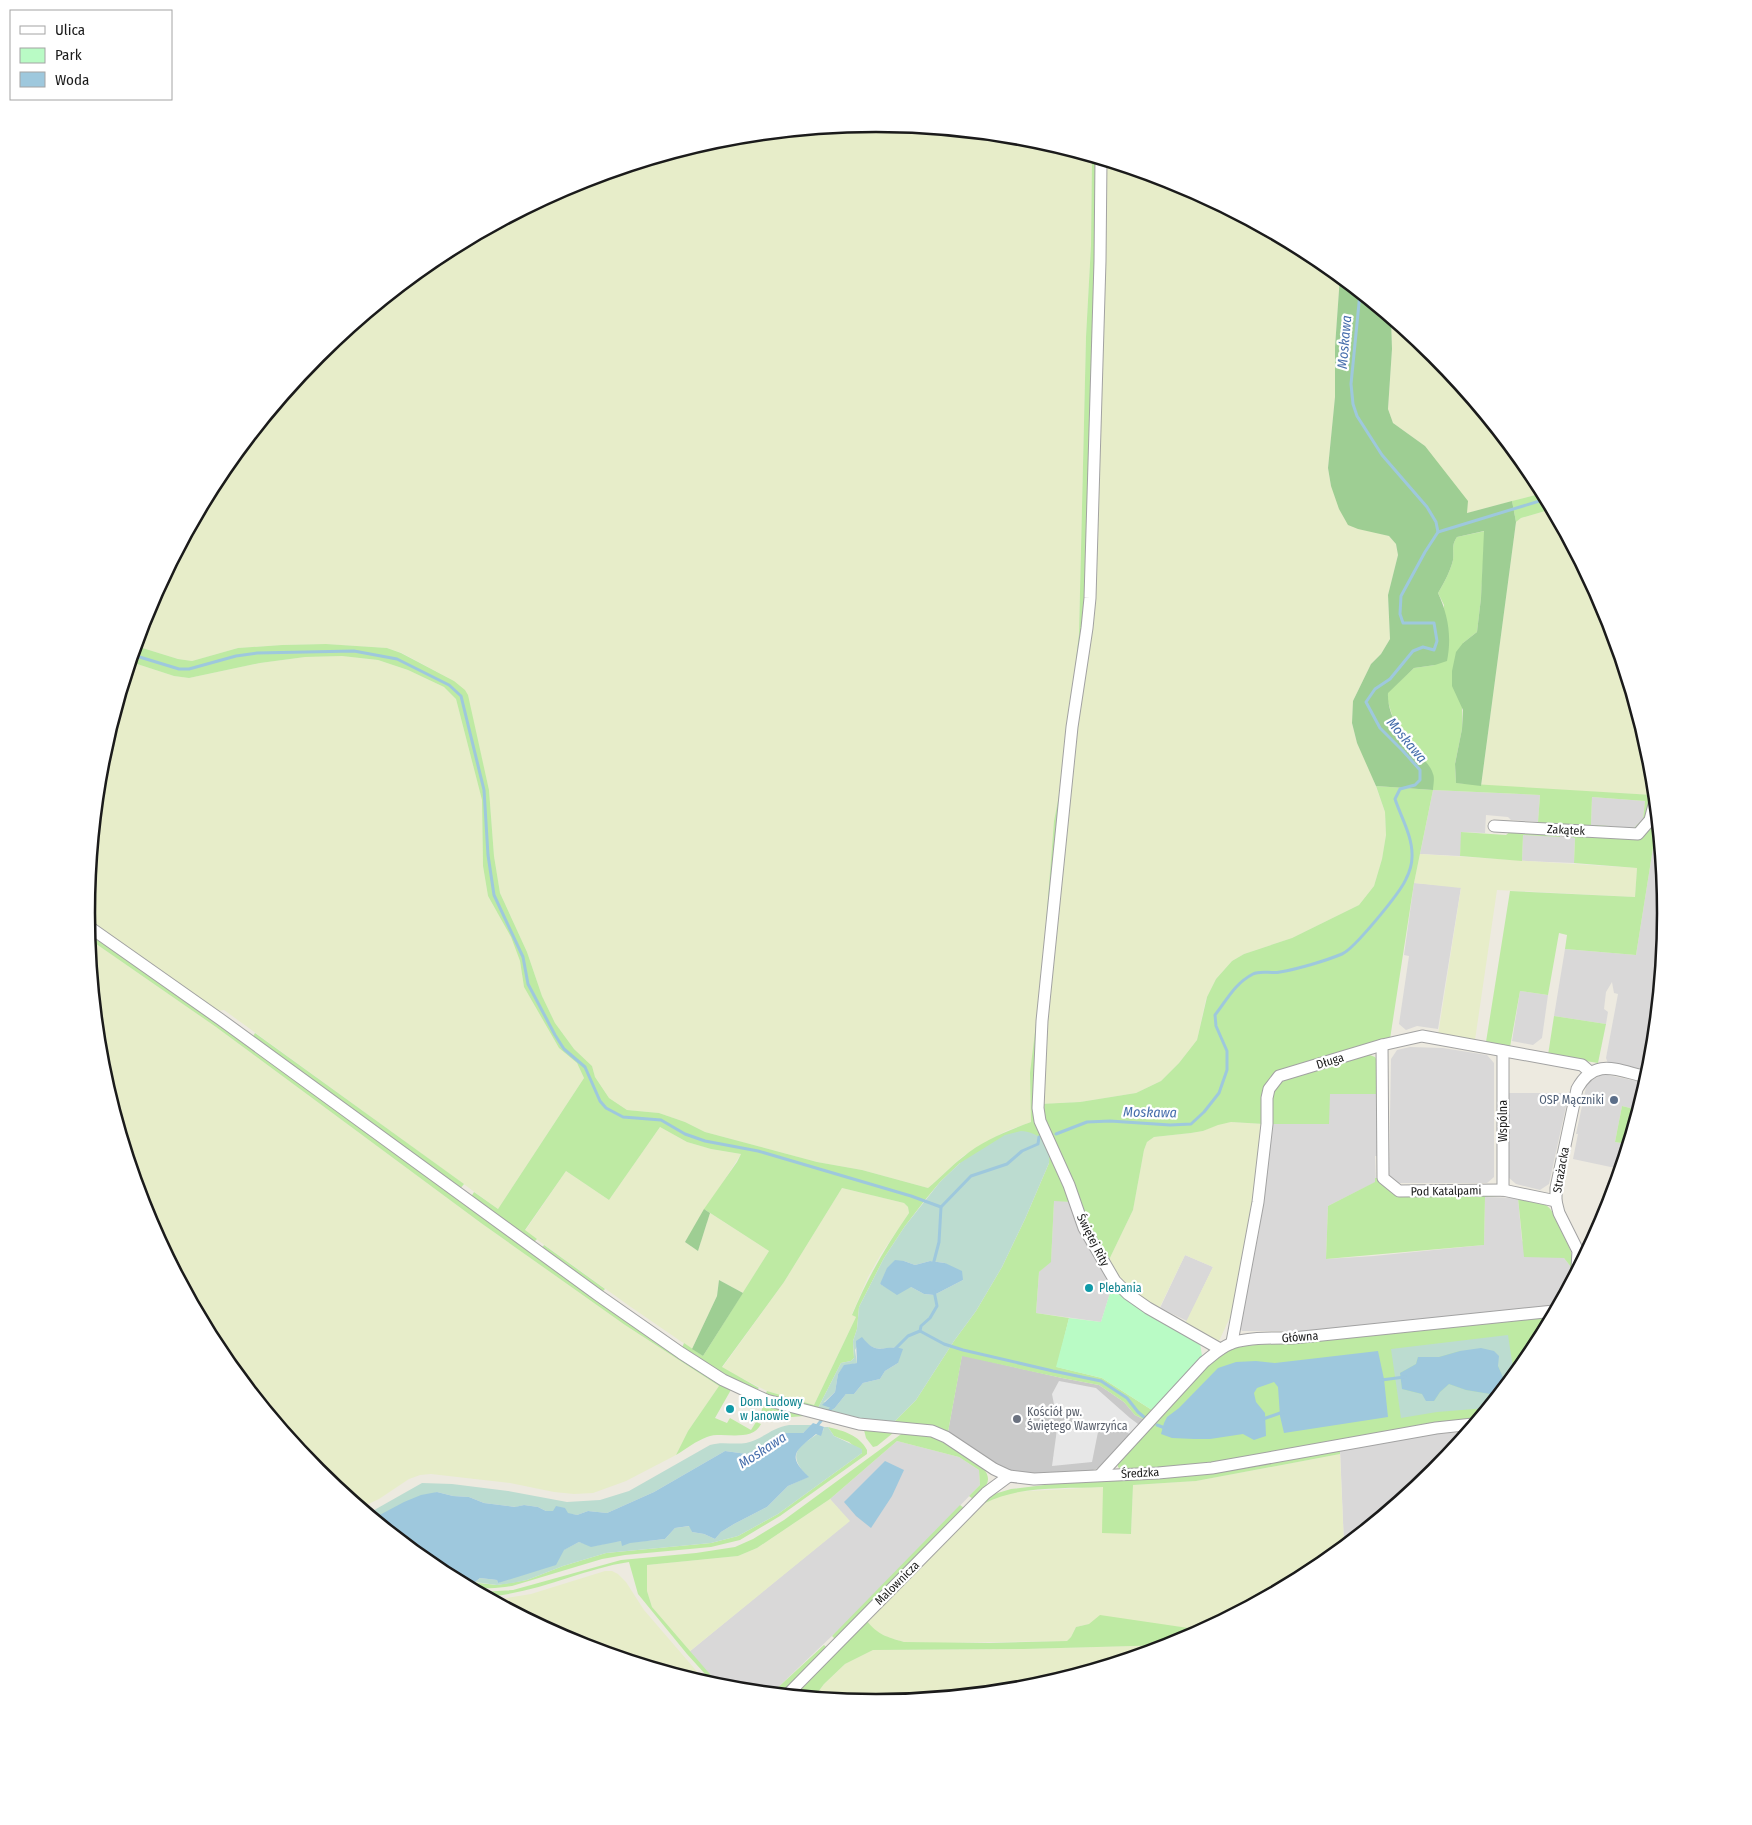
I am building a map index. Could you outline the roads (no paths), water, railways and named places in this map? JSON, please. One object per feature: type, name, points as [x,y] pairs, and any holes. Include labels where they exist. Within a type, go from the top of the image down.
[{"type":"street","name":"Świętej Rity","points":[[1101,165],[1100,271],[1090,598],[1072,728],[1043,1012],[1037,1094],[1040,1121],[1060,1165],[1084,1228],[1115,1281],[1128,1294],[1148,1308],[1220,1349]]},
{"type":"street","name":"Zakątek","points":[[1494,826],[1638,834],[1651,818]]},
{"type":"street","name":"Średzka","points":[[96,931],[220,1019],[598,1295],[681,1353],[734,1386],[766,1400],[833,1418],[881,1427],[932,1431],[946,1437],[994,1469],[1009,1476],[1034,1479],[1212,1468],[1436,1428],[1465,1425]]},
{"type":"street","name":"Długa","points":[[1232,1342],[1258,1202],[1267,1124],[1267,1098],[1269,1089],[1279,1076],[1382,1045],[1422,1036],[1582,1065],[1590,1072],[1600,1068],[1640,1075]]},
{"type":"street","name":"Pod Katalpami","points":[[1382,1045],[1383,1178],[1399,1191],[1503,1190],[1556,1201]]},
{"type":"street","name":"Wspólna","points":[[1503,1052],[1503,1190]]},
{"type":"street","name":"Strażacka","points":[[1578,1254],[1575,1242],[1559,1213],[1556,1201],[1556,1188],[1578,1089],[1582,1080],[1590,1072]]},
{"type":"street","name":"Główna","points":[[1100,1476],[1204,1362],[1232,1342],[1293,1338],[1547,1311]]},
{"type":"street","name":"Malownicza","points":[[793,1689],[986,1493],[1009,1476]]},
{"type":"water","points":[[895,1260],[915,1265],[930,1261],[945,1263],[962,1271],[963,1280],[934,1295],[924,1294],[911,1287],[897,1295],[880,1284],[887,1268]]},
{"type":"water","points":[[862,1337],[873,1347],[903,1349],[898,1363],[885,1371],[880,1379],[863,1383],[854,1394],[846,1394],[834,1409],[822,1405],[835,1392],[838,1374],[844,1365],[857,1363],[856,1341]]},
{"type":"water","points":[[1481,1348],[1494,1351],[1499,1356],[1498,1366],[1503,1378],[1491,1394],[1466,1390],[1449,1384],[1434,1401],[1426,1401],[1422,1394],[1402,1389],[1400,1373],[1416,1364],[1418,1357],[1439,1357]]},
{"type":"water","points":[[1378,1351],[1384,1379],[1388,1417],[1284,1433],[1280,1416],[1278,1387],[1274,1382],[1257,1388],[1254,1393],[1256,1402],[1265,1413],[1266,1436],[1254,1440],[1243,1434],[1210,1439],[1194,1439],[1172,1438],[1161,1434],[1167,1417],[1179,1408],[1218,1368],[1236,1362],[1256,1361],[1275,1363]]},
{"type":"water","points":[[813,1423],[824,1427],[821,1436],[816,1434],[796,1453],[797,1463],[809,1477],[788,1486],[767,1507],[721,1532],[715,1539],[704,1534],[692,1532],[689,1526],[675,1528],[665,1539],[630,1543],[622,1546],[621,1541],[591,1547],[579,1542],[564,1550],[556,1565],[498,1583],[497,1580],[480,1578],[474,1582],[442,1562],[380,1515],[421,1495],[437,1492],[469,1497],[484,1503],[515,1507],[524,1505],[538,1507],[546,1511],[553,1511],[556,1506],[565,1508],[568,1513],[577,1515],[588,1511],[607,1513],[654,1492],[725,1451],[747,1454],[785,1433],[803,1433]]},
{"type":"water","points":[[885,1461],[904,1470],[892,1496],[871,1528],[856,1516],[844,1502]]},
{"type":"waterway","name":"Moskawa","points":[[1056,1134],[1087,1122],[1191,1124],[1204,1112],[1219,1093],[1227,1070],[1227,1051],[1216,1026],[1215,1015],[1236,987],[1246,978],[1256,973],[1287,971],[1342,954],[1376,920],[1402,886],[1408,874],[1412,859],[1411,842],[1395,799],[1400,789],[1415,785],[1420,780],[1420,770],[1380,728],[1366,702],[1375,689],[1390,679],[1413,651],[1423,647],[1434,650],[1437,641],[1434,623],[1403,623],[1400,614],[1401,596],[1438,532],[1436,522],[1427,507],[1382,455],[1357,416],[1353,404],[1351,384],[1359,300]]},
{"type":"waterway","points":[[1438,532],[1539,501]]},
{"type":"waterway","points":[[138,656],[179,669],[189,669],[236,656],[257,653],[354,651],[397,659],[449,685],[461,696],[484,790],[488,855],[494,895],[523,957],[528,984],[555,1035],[564,1049],[585,1067],[600,1101],[606,1108],[623,1117],[661,1120],[685,1134],[705,1141],[758,1151],[911,1196],[941,1207]]},
{"type":"waterway","name":"Moskawa","points":[[933,1265],[939,1242],[941,1207],[971,1176],[1007,1164],[1022,1151],[1038,1144],[1039,1137]]},
{"type":"waterway","name":"Moskawa","points":[[895,1349],[908,1336],[920,1331],[921,1326],[930,1318],[937,1306],[934,1291]]},
{"type":"waterway","points":[[920,1331],[944,1344],[963,1350],[1101,1381],[1127,1398],[1144,1417]]},
{"type":"waterway","points":[[1381,1380],[1405,1377]]},
{"type":"waterway","name":"Moskawa","points":[[816,1427],[834,1405]]},
{"type":"waterway","points":[[1263,1419],[1283,1412]]},
{"type":"waterway","points":[[1157,1425],[1165,1428]]},
{"type":"place","name":"OSP Mączniki","points":[[1614,1100]]},
{"type":"place","name":"Plebania","points":[[1089,1288]]},
{"type":"place","name":"Dom Ludowy w Janowie","points":[[730,1409]]},
{"type":"place","name":"Kościół pw. Świętego Wawrzyńca","points":[[1017,1419]]}]
